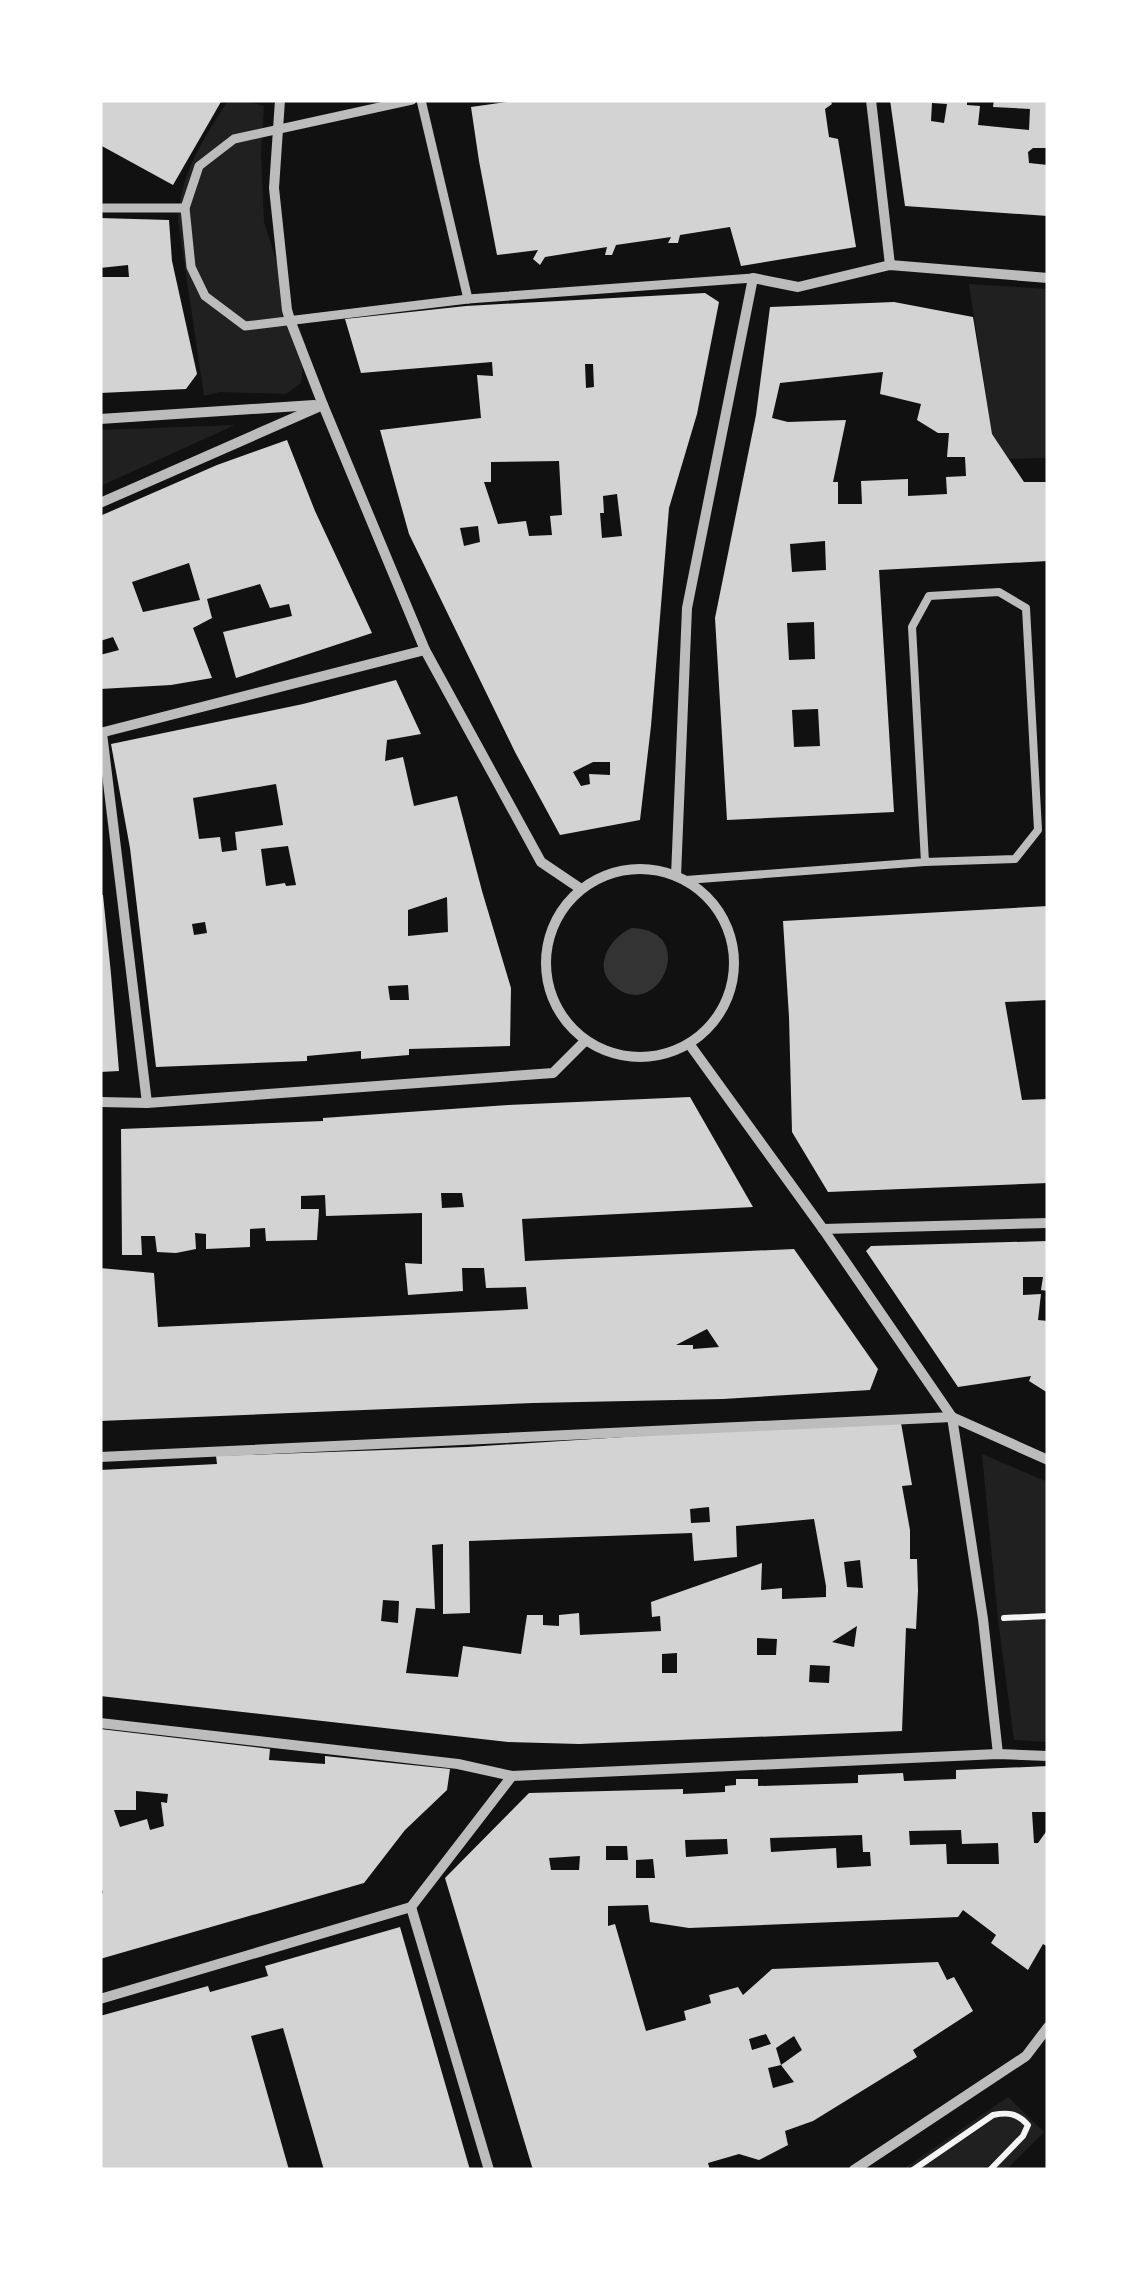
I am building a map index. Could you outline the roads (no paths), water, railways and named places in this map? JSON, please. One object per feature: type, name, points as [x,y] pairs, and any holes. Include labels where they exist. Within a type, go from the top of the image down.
[{"type":"street","points":[[280,100],[274,188],[288,315],[425,650],[541,862],[581,889]]},
{"type":"street","points":[[412,100],[277,136],[234,139],[199,166],[186,208],[190,268],[205,296],[245,326],[288,315],[753,278],[798,287],[890,266],[1048,278]]},
{"type":"street","points":[[421,100],[468,299]]},
{"type":"street","points":[[871,100],[890,266]]},
{"type":"street","points":[[100,208],[186,208]]},
{"type":"street","points":[[681,878],[688,608],[753,278]]},
{"type":"street","points":[[100,420],[323,405]]},
{"type":"street","points":[[100,503],[323,405]]},
{"type":"street","points":[[147,1102],[101,733],[425,650]]},
{"type":"street","points":[[652,869],[681,878],[708,897],[725,920],[734,947],[735,975],[727,1002],[712,1026],[690,1044],[666,1054],[640,1058],[611,1054],[585,1040],[564,1020],[550,994],[545,966],[549,937],[561,910],[581,889],[603,876],[652,869]]},
{"type":"street","points":[[100,1102],[147,1102],[553,1073],[585,1040]]},
{"type":"street","points":[[690,1044],[952,1417],[998,1754]]},
{"type":"street","points":[[823,1229],[1048,1223]]},
{"type":"street","points":[[100,1457],[952,1417],[1048,1460]]},
{"type":"street","points":[[100,1723],[458,1764],[512,1776],[998,1754],[1048,1756]]},
{"type":"street","points":[[100,1999],[411,1907],[512,1776]]},
{"type":"street","points":[[411,1907],[489,2170]]},
{"type":"street","points":[[854,2170],[1026,2056],[1048,2027]]},
{"type":"lane","points":[[681,878],[1015,859],[1038,830],[1026,608],[1000,592],[929,596],[912,627],[926,862]]}]
